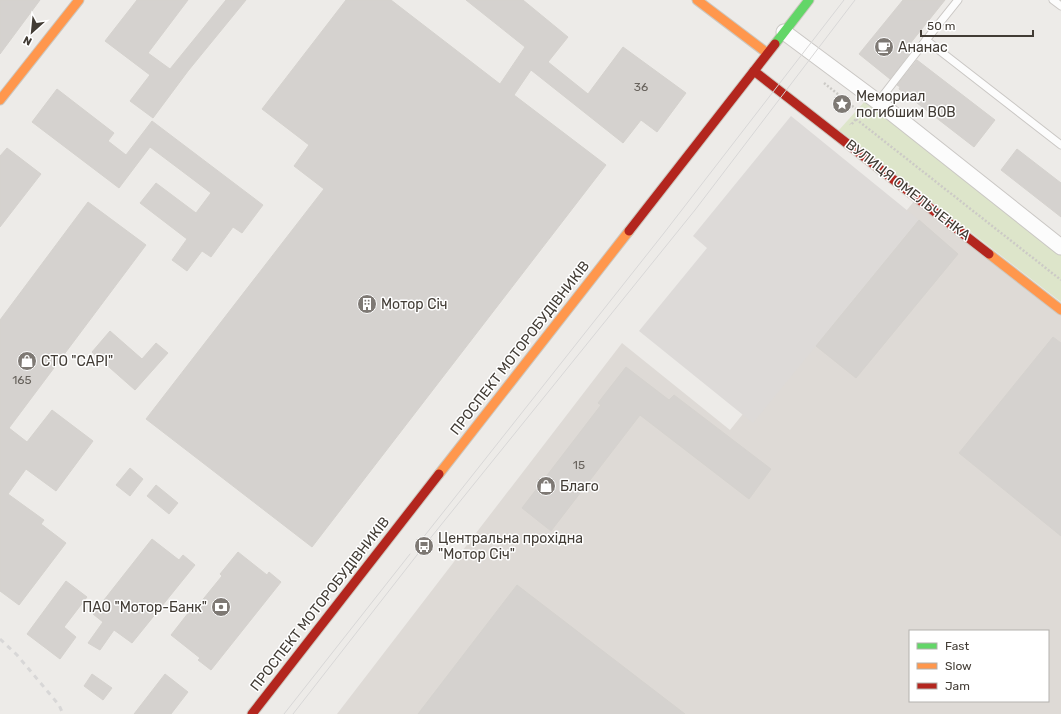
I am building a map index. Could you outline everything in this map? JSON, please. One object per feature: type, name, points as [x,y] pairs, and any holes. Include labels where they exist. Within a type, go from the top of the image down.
[{"type":"main road","points":[[0,100],[79,0]]},
{"type":"main road","points":[[697,0],[767,53]]},
{"type":"main road","name":"ПРОСПЕКТ МОТОРОБУДІВНИКІВ","points":[[252,714],[809,0]]},
{"type":"main road","name":"ВУЛИЦЯ ОМЕЛЬЧЕНКА","points":[[754,71],[1061,310]]},
{"type":"street","points":[[784,32],[878,102],[1061,247]]},
{"type":"lane","points":[[878,102],[958,0]]},
{"type":"lane","points":[[1053,0],[1061,6]]},
{"type":"lane","points":[[926,40],[1061,145]]},
{"type":"path","points":[[824,83],[861,113],[856,119],[1061,280]]},
{"type":"shaded area","points":[[791,116],[919,220],[753,423],[639,331],[707,248],[693,236]]},
{"type":"shaded area","points":[[915,200],[1061,314],[1061,714],[337,714],[622,343],[730,430]]},
{"type":"green space","points":[[866,100],[1061,254],[1061,302],[839,130]]},
{"type":"building","points":[[0,0],[40,0],[0,54]]},
{"type":"building","points":[[137,0],[188,0],[148,53],[170,69],[226,0],[246,0],[188,71],[153,118],[130,101],[150,75],[105,41]]},
{"type":"building","name":"Мотор Січ","points":[[346,0],[391,0],[500,84],[525,47],[466,0],[523,0],[568,37],[548,62],[588,94],[623,47],[686,93],[657,132],[641,120],[623,143],[531,70],[514,95],[606,165],[312,547],[146,419],[324,189],[294,166],[309,145],[262,109]]},
{"type":"building","points":[[903,0],[945,0],[905,50],[909,54],[890,79],[859,54]]},
{"type":"building","points":[[917,60],[995,120],[974,147],[899,89],[900,87],[897,85]]},
{"type":"building","points":[[57,89],[114,133],[108,141],[126,155],[152,121],[263,205],[242,233],[233,227],[211,257],[202,251],[187,271],[172,260],[187,239],[140,203],[156,183],[196,213],[211,193],[150,147],[119,188],[32,122]]},
{"type":"building","points":[[7,148],[41,174],[0,227],[0,156]]},
{"type":"building","points":[[1017,149],[1061,183],[1061,217],[1001,170]]},
{"type":"building","points":[[88,202],[146,245],[9,428],[27,442],[52,410],[93,441],[56,491],[26,469],[8,494],[44,520],[41,524],[66,543],[19,605],[0,591],[0,320]]},
{"type":"building","points":[[919,220],[958,254],[856,378],[816,346]]},
{"type":"building","points":[[110,331],[142,359],[156,343],[168,353],[135,390],[92,352]]},
{"type":"building","points":[[1053,337],[1061,343],[1061,536],[959,453]]},
{"type":"building","points":[[626,367],[669,400],[674,395],[771,469],[749,499],[640,415],[551,531],[522,508],[601,405],[598,403]]},
{"type":"building","points":[[130,468],[143,479],[130,496],[116,485]]},
{"type":"building","points":[[156,485],[178,503],[169,514],[147,496]]},
{"type":"building","points":[[152,539],[179,560],[183,555],[195,565],[132,643],[114,630],[100,650],[88,643],[103,622],[93,614]]},
{"type":"building","points":[[238,552],[267,575],[269,572],[281,582],[211,670],[198,660],[200,658],[171,635],[189,612],[191,614],[222,576],[220,574]]},
{"type":"building","points":[[66,581],[87,597],[64,627],[76,637],[60,659],[27,634]]},
{"type":"building","points":[[517,585],[685,714],[418,714]]},
{"type":"building","points":[[92,674],[112,688],[103,700],[84,686]]},
{"type":"building","points":[[165,674],[188,692],[171,714],[134,714]]},
{"type":"tram line","points":[[422,539],[664,233],[844,0]]},
{"type":"tram line","points":[[293,714],[424,546],[695,210],[855,0]]},
{"type":"tram line","points":[[284,714],[410,554]]},
{"type":"railway","points":[[0,639],[17,655],[59,705],[63,714]]},
{"type":"traffic: fast","points":[[775,44],[809,0]]},
{"type":"traffic: slow","points":[[0,100],[79,0]]},
{"type":"traffic: slow","points":[[697,0],[767,53]]},
{"type":"traffic: slow","points":[[439,474],[629,231]]},
{"type":"traffic: slow","points":[[989,254],[1061,310]]},
{"type":"traffic: jam","points":[[629,231],[775,44]]},
{"type":"traffic: jam","points":[[754,71],[989,254]]},
{"type":"traffic: jam","points":[[252,714],[439,474]]},
{"type":"place","name":"Ананас","points":[[884,47]]},
{"type":"place","name":"Мемориал погибшим ВОВ","points":[[842,104]]},
{"type":"place","name":"Мотор Січ","points":[[367,304]]},
{"type":"place","name":"СТО \"CAPI\"","points":[[27,361]]},
{"type":"place","name":"Благо","points":[[546,486]]},
{"type":"place","name":"Центральна прохідна \"Мотор Січ\"","points":[[424,546]]},
{"type":"place","name":"ПАО \"Мотор-Банк\"","points":[[221,607]]}]
